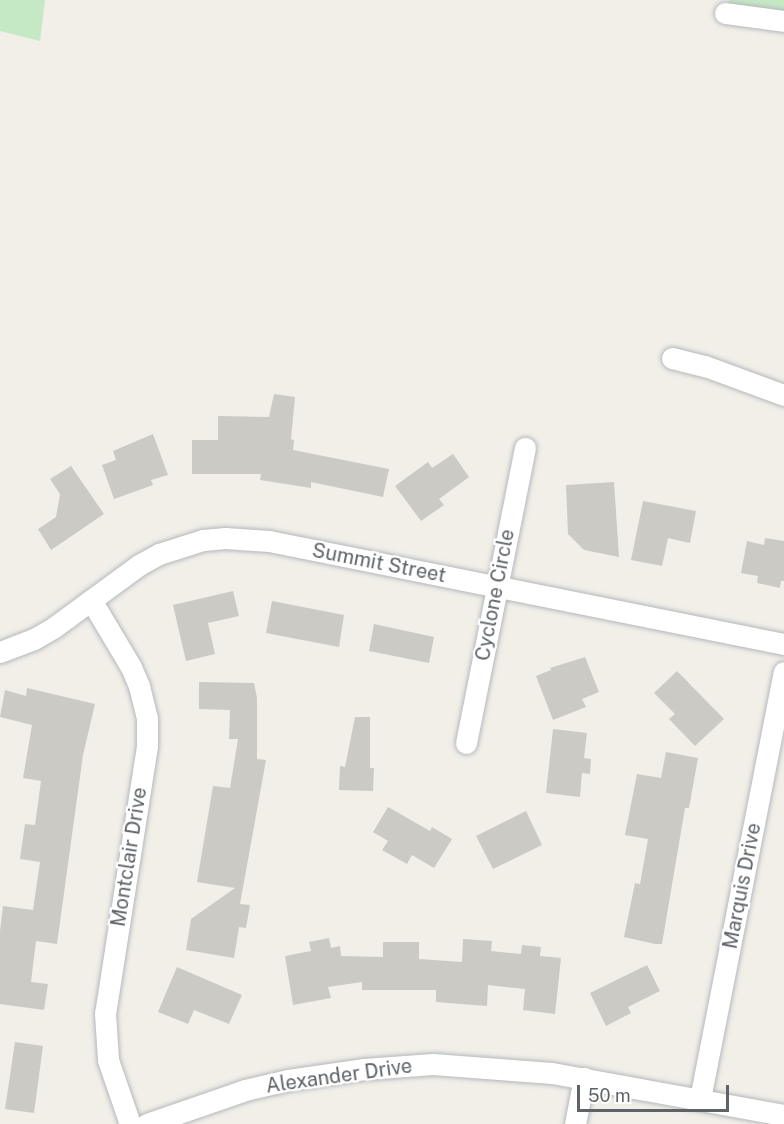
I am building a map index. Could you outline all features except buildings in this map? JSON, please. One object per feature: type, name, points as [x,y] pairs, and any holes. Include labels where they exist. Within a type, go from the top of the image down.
[{"type":"street","points":[[725,13],[784,21]]},
{"type":"street","points":[[672,358],[705,366],[784,394]]},
{"type":"street","name":"Cyclone Circle","points":[[466,743],[525,447]]},
{"type":"street","name":"Summit Street","points":[[0,652],[34,639],[159,554],[203,540],[225,538],[269,541],[784,644]]},
{"type":"street","name":"Montclair Drive","points":[[91,600],[131,667],[139,686],[147,718],[147,746],[105,1013],[108,1060],[130,1124]]},
{"type":"street","name":"Marquis Drive","points":[[700,1099],[784,672]]},
{"type":"street","name":"Alexander Drive","points":[[147,1124],[245,1090],[364,1069],[422,1065],[473,1065],[584,1078],[784,1115]]},
{"type":"street","points":[[575,1124],[584,1078]]},
{"type":"green space","points":[[0,0],[45,0],[40,41],[0,31]]},
{"type":"green space","points":[[729,0],[784,0],[784,15],[727,6]]}]
